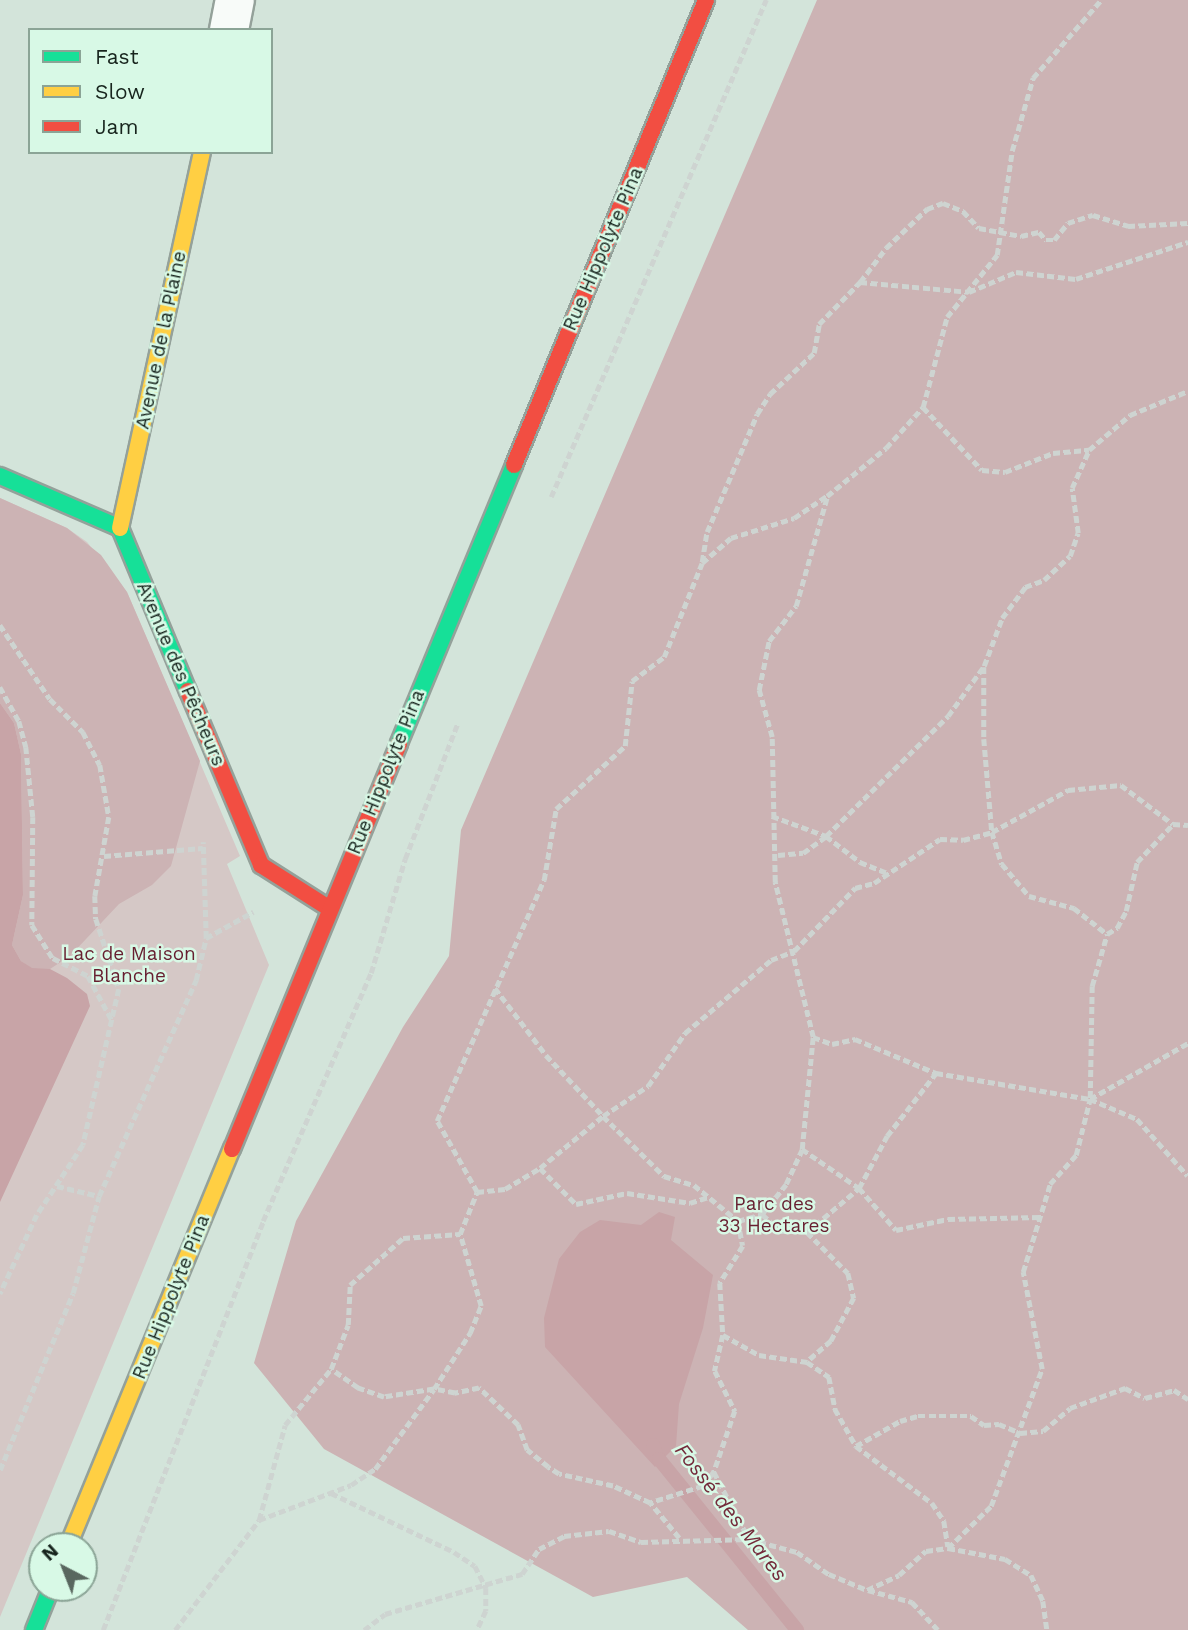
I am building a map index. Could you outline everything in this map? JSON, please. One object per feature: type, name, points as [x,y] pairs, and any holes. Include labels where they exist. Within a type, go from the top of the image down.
[{"type":"main road","name":"Rue Hippolyte Pina","points":[[74,1532],[706,0]]},
{"type":"main road","name":"Avenue de la Plaine","points":[[120,528],[202,154]]},
{"type":"main road","points":[[0,476],[120,528]]},
{"type":"main road","name":"Avenue des Pêcheurs","points":[[120,528],[261,865],[330,909]]},
{"type":"main road","points":[[34,1630],[45,1602]]},
{"type":"street","points":[[229,28],[235,0]]},
{"type":"path","points":[[547,506],[766,0]]},
{"type":"path","points":[[702,562],[730,538],[794,518],[827,496],[886,448],[923,407],[947,317],[997,255],[1012,151],[1033,78],[1101,0]]},
{"type":"path","points":[[477,1192],[438,1121],[544,880],[556,809],[625,746],[632,681],[664,657],[702,562],[707,532],[757,414],[769,394],[814,353],[819,324],[860,282],[886,248],[926,209],[943,203],[963,211],[979,228],[1000,234],[1039,232],[1046,240],[1054,240],[1068,223],[1093,215],[1128,226],[1188,223]]},
{"type":"path","points":[[860,282],[969,292],[1016,272],[1076,279],[1188,242]]},
{"type":"path","points":[[778,855],[803,853],[826,836],[948,716],[985,666],[1002,618],[1025,587],[1044,580],[1070,556],[1078,533],[1072,488],[1088,450],[1130,415],[1188,391]]},
{"type":"path","points":[[923,407],[982,470],[1005,472],[1053,453],[1088,450]]},
{"type":"path","points":[[738,1221],[762,1214],[786,1184],[802,1149],[813,1037],[775,882],[778,855],[771,815],[772,737],[759,690],[769,641],[796,606],[807,575],[827,496]]},
{"type":"path","points":[[0,625],[50,699],[93,747],[109,817],[95,896],[96,919],[119,989],[114,1023],[83,1144],[37,1215],[0,1294]]},
{"type":"path","points":[[985,666],[984,739],[992,831],[1002,864],[1029,896],[1074,908],[1107,934]]},
{"type":"path","points":[[0,687],[19,721],[26,747],[33,817],[32,925],[53,958],[88,976],[114,1023]]},
{"type":"path","points":[[103,1630],[263,1221],[371,973],[405,859],[458,722]]},
{"type":"path","points":[[0,1470],[73,1293],[99,1196],[196,980],[206,938],[202,848],[205,825],[227,783]]},
{"type":"path","points":[[477,1192],[505,1189],[540,1168],[603,1116],[648,1086],[685,1034],[771,960],[794,951],[855,888],[874,883],[940,839],[963,840],[992,831],[1068,790],[1121,785],[1173,824],[1188,825]]},
{"type":"path","points":[[771,815],[826,836],[860,862],[887,873]]},
{"type":"path","points":[[948,1548],[992,1506],[1042,1368],[1023,1272],[1050,1184],[1076,1155],[1090,1099],[1092,986],[1107,934],[1117,928],[1126,911],[1137,862],[1173,824]]},
{"type":"path","points":[[104,856],[202,848]]},
{"type":"path","points":[[206,938],[254,911]]},
{"type":"path","points":[[495,987],[546,1055],[664,1176],[694,1185],[738,1221],[743,1247],[720,1283],[723,1335],[715,1371],[735,1411],[713,1472],[703,1486],[650,1503]]},
{"type":"path","points":[[813,1037],[832,1044],[855,1039],[936,1073],[1090,1099],[1137,1119],[1188,1177]]},
{"type":"path","points":[[1090,1099],[1188,1043]]},
{"type":"path","points":[[762,1214],[781,1232],[807,1232],[859,1188],[887,1136],[936,1073]]},
{"type":"path","points":[[802,1149],[859,1188],[896,1230],[948,1219],[1040,1217]]},
{"type":"path","points":[[540,1168],[576,1204],[627,1193],[690,1203],[708,1197]]},
{"type":"path","points":[[57,1186],[99,1196]]},
{"type":"path","points":[[259,1520],[330,1493],[375,1469],[434,1389],[470,1333],[481,1306],[460,1234],[477,1192]]},
{"type":"path","points":[[807,1232],[848,1273],[854,1298],[831,1341],[807,1362]]},
{"type":"path","points":[[175,1630],[259,1520],[285,1425],[331,1369],[348,1325],[350,1285],[403,1238],[460,1234]]},
{"type":"path","points":[[723,1335],[759,1355],[807,1362],[829,1377],[835,1409],[856,1446],[932,1503],[944,1521],[948,1548]]},
{"type":"path","points":[[331,1369],[358,1388],[384,1397],[434,1389],[455,1392],[479,1388],[518,1425],[527,1450],[548,1467],[559,1474],[613,1486],[650,1503],[679,1538]]},
{"type":"path","points":[[856,1446],[900,1421],[918,1416],[971,1416],[984,1425],[999,1424],[1020,1433],[1043,1431],[1070,1408],[1125,1388],[1145,1398],[1174,1390],[1188,1399]]},
{"type":"path","points":[[713,1472],[749,1539]]},
{"type":"path","points":[[330,1493],[454,1552],[475,1566],[486,1588],[485,1611],[478,1630]]},
{"type":"path","points":[[364,1630],[385,1614],[486,1588],[522,1574],[540,1549],[564,1536],[609,1531],[641,1542],[679,1538],[749,1539],[797,1552],[829,1574],[867,1590],[912,1602],[938,1630]]},
{"type":"path","points":[[867,1590],[899,1575],[926,1551],[948,1548],[1004,1559],[1031,1575],[1043,1601],[1047,1630]]},
{"type":"green space","name":"Parc des 33 Hectares","points":[[817,0],[1188,0],[1188,1630],[748,1630],[687,1577],[593,1597],[324,1449],[254,1363],[296,1221],[403,1027],[449,956],[461,830]]},
{"type":"green space","name":"Lac de Maison Blanche","points":[[0,498],[67,528],[87,542],[127,592],[240,856],[227,864],[269,965],[35,1532],[28,1532],[28,1549],[0,1617]]},
{"type":"green space","points":[[0,498],[67,528],[101,555],[127,592],[200,761],[171,866],[152,885],[119,904],[70,956],[50,969],[32,969],[21,961],[12,945],[23,895],[21,754],[14,723],[0,703]]},
{"type":"shaded area","name":"Lac de Maison Blanche","points":[[0,703],[14,723],[21,754],[23,895],[12,945],[21,961],[32,968],[50,969],[67,978],[87,994],[90,1006],[0,1202]]},
{"type":"shaded area","points":[[659,1212],[675,1217],[671,1240],[713,1275],[703,1328],[679,1404],[676,1446],[655,1467],[545,1347],[544,1318],[559,1259],[580,1232],[600,1220],[641,1225]]},
{"type":"waterway","name":"Fossé des Mares","points":[[653,1445],[659,1459],[797,1630]]},
{"type":"traffic: fast","points":[[399,743],[514,465]]},
{"type":"traffic: fast","points":[[0,476],[120,528],[188,691]]},
{"type":"traffic: fast","points":[[34,1630],[45,1602]]},
{"type":"traffic: slow","points":[[120,528],[202,154]]},
{"type":"traffic: slow","points":[[74,1532],[232,1149]]},
{"type":"traffic: jam","points":[[514,465],[706,0]]},
{"type":"traffic: jam","points":[[188,691],[261,865],[330,909]]},
{"type":"traffic: jam","points":[[232,1149],[399,743]]}]
